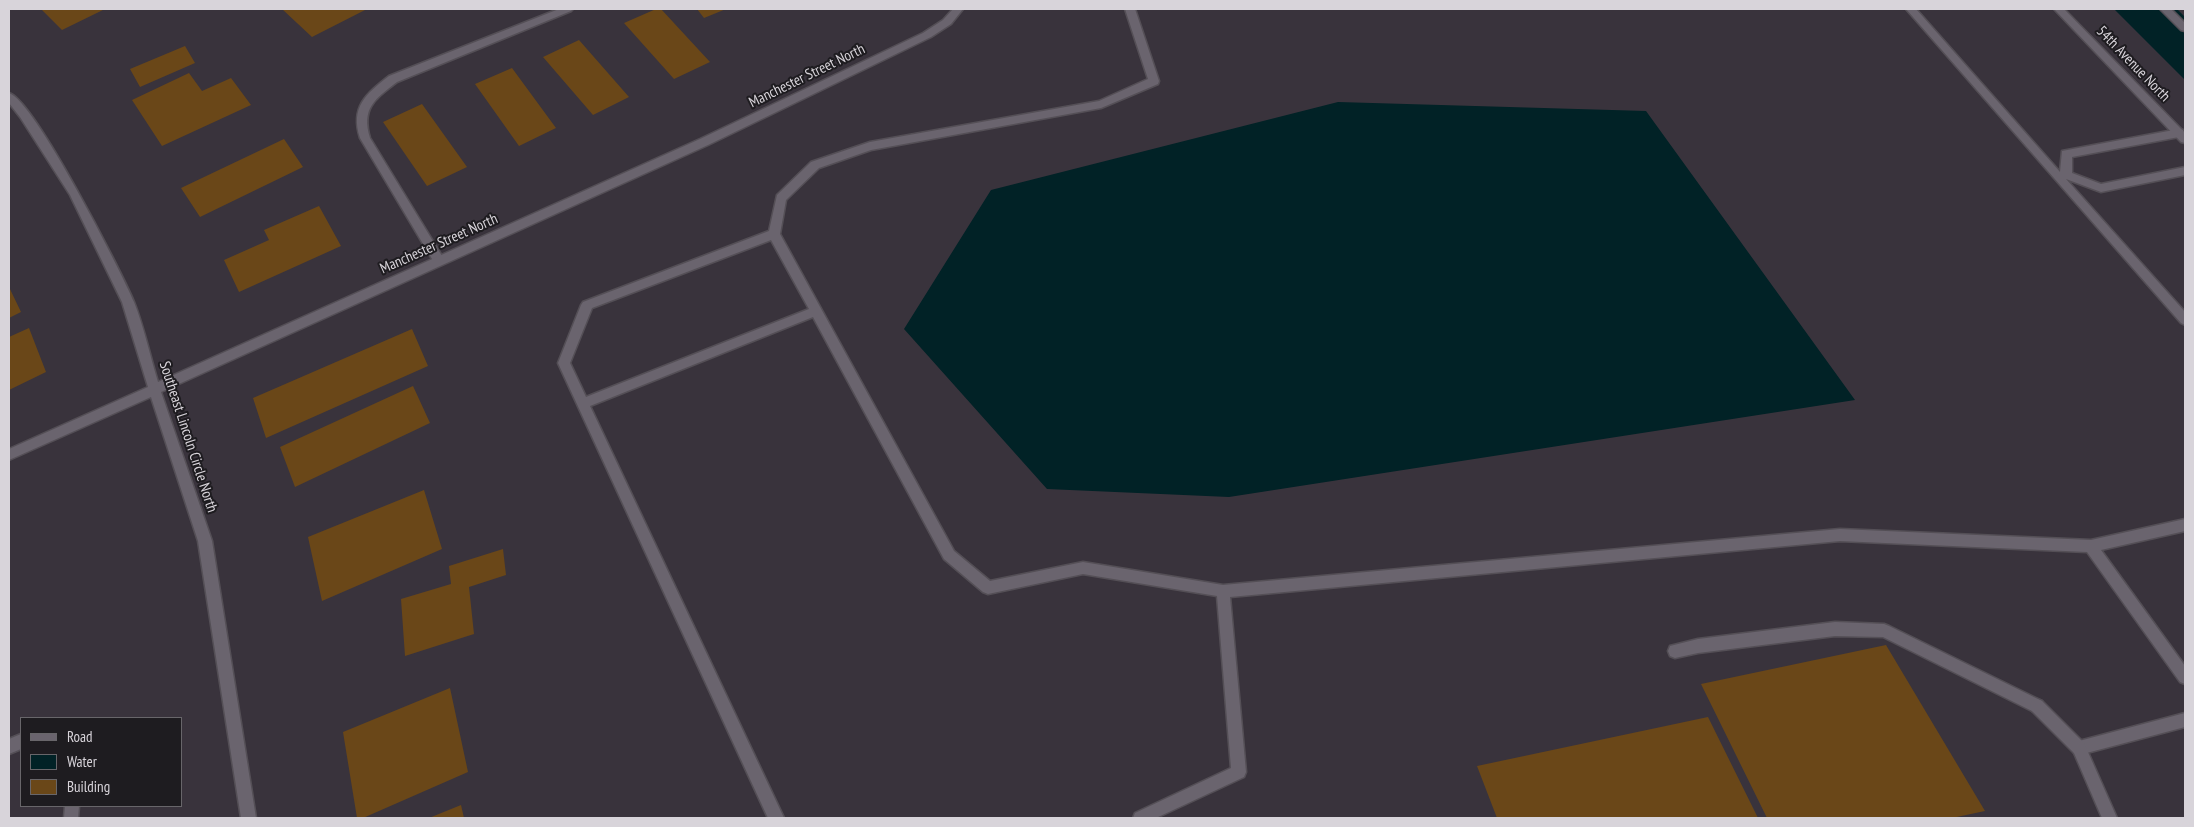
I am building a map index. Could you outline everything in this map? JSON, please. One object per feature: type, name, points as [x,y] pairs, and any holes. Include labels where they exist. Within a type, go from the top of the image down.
[{"type":"street","points":[[438,261],[365,138],[359,124],[363,109],[372,94],[393,79],[568,9]]},
{"type":"street","name":"Manchester Street North","points":[[9,455],[154,388],[704,142],[927,35],[947,22],[958,9]]},
{"type":"street","points":[[1130,9],[1154,81],[1101,104],[870,146],[816,165],[781,198],[774,234],[949,555],[988,588],[1083,568],[1223,591],[1840,535],[2091,546],[2185,524]]},
{"type":"street","points":[[1911,9],[2063,176],[2185,320]]},
{"type":"street","name":"54th Avenue North","points":[[2060,9],[2182,136]]},
{"type":"street","points":[[2165,9],[2185,28]]},
{"type":"street","name":"Southeast Lincoln Circle North","points":[[9,97],[24,114],[75,194],[128,302],[154,388],[205,541],[248,818]]},
{"type":"street","points":[[2063,176],[2066,154],[2182,136]]},
{"type":"street","points":[[2063,176],[2101,188],[2185,171]]},
{"type":"street","points":[[774,234],[587,305],[564,363],[776,818]]},
{"type":"street","points":[[583,404],[815,311]]},
{"type":"street","points":[[2091,546],[2185,677]]},
{"type":"street","points":[[1140,818],[1239,772],[1223,591]]},
{"type":"street","points":[[1675,651],[1698,646],[1835,629],[1884,631],[2037,706],[2079,748],[2110,818]]},
{"type":"street","points":[[2079,748],[2185,720]]},
{"type":"water","points":[[2114,9],[2177,9],[2185,17],[2185,80]]},
{"type":"water","points":[[1338,102],[1646,111],[1855,400],[1229,497],[1047,489],[904,329],[991,190]]},
{"type":"building","points":[[41,9],[105,9],[62,30]]},
{"type":"building","points":[[282,9],[367,9],[312,37]]},
{"type":"building","points":[[656,9],[661,9],[710,62],[674,79],[624,23]]},
{"type":"building","points":[[697,9],[726,9],[704,18]]},
{"type":"building","points":[[579,40],[629,97],[593,115],[543,57]]},
{"type":"building","points":[[185,46],[195,63],[140,87],[130,69]]},
{"type":"building","points":[[512,68],[556,128],[519,146],[475,84]]},
{"type":"building","points":[[189,73],[202,91],[231,78],[251,105],[162,146],[132,100]]},
{"type":"building","points":[[422,104],[467,167],[427,186],[383,122]]},
{"type":"building","points":[[284,139],[303,167],[200,217],[181,188]]},
{"type":"building","points":[[319,206],[341,246],[239,292],[224,260],[269,240],[264,230]]},
{"type":"building","points":[[9,287],[21,312],[9,318]]},
{"type":"building","points":[[29,328],[46,372],[9,390],[9,337]]},
{"type":"building","points":[[412,329],[428,366],[266,438],[253,398]]},
{"type":"building","points":[[413,386],[430,423],[295,487],[280,447]]},
{"type":"building","points":[[424,490],[442,549],[322,601],[308,537]]},
{"type":"building","points":[[503,549],[506,575],[469,587],[474,634],[405,656],[401,599],[451,584],[449,566]]},
{"type":"building","points":[[1886,645],[1985,811],[1952,818],[1767,818],[1701,684]]},
{"type":"building","points":[[450,688],[468,772],[363,818],[357,818],[343,732]]},
{"type":"building","points":[[1708,717],[1758,818],[1497,818],[1477,766]]},
{"type":"building","points":[[461,805],[464,818],[429,818]]}]
